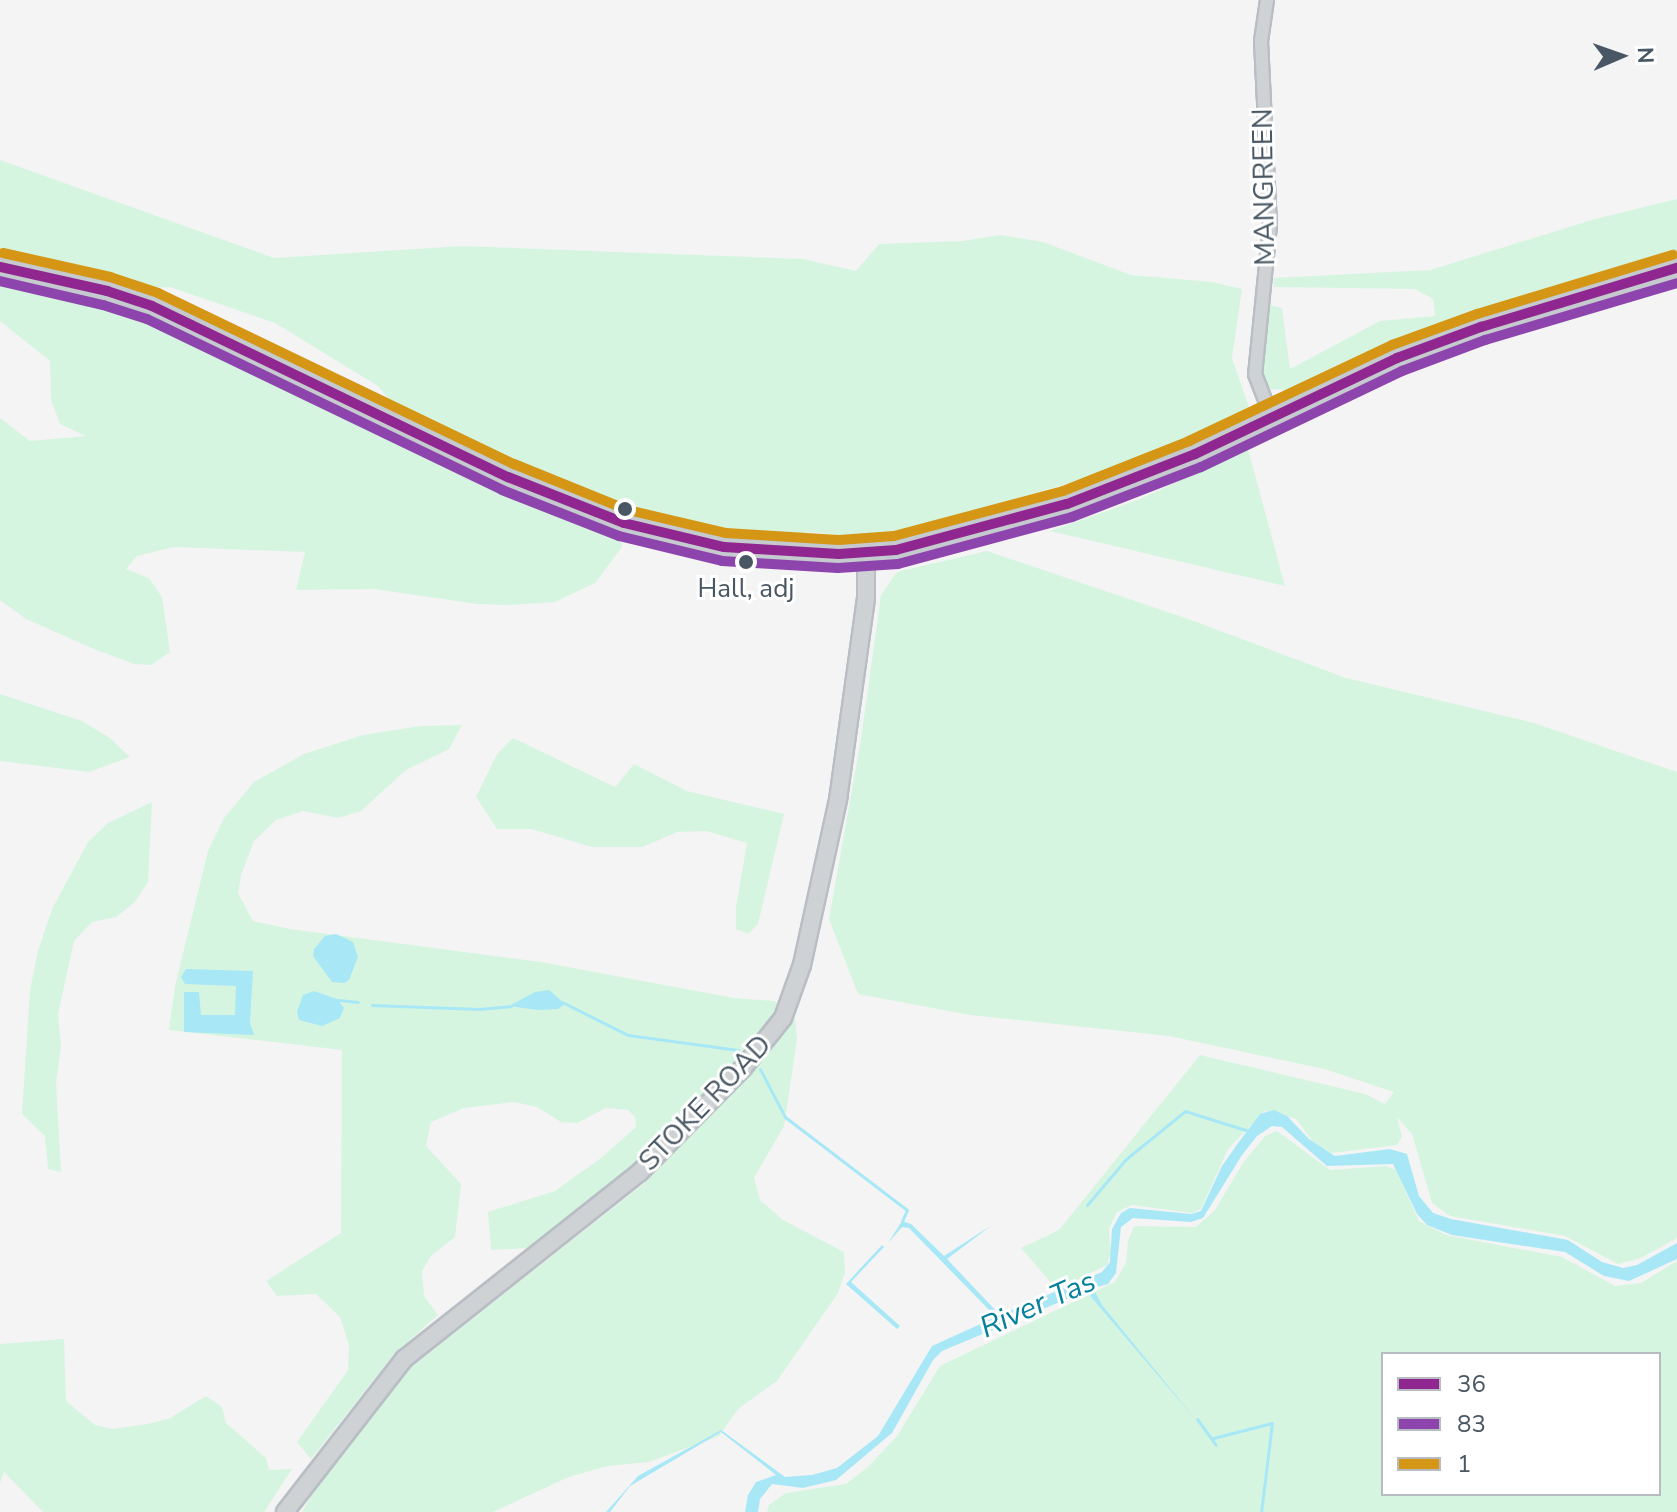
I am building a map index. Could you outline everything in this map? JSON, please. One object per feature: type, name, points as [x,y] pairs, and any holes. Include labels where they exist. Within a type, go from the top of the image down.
[{"type":"highway","points":[[0,267],[107,291],[152,306],[497,471],[624,523],[724,547],[866,552],[896,550],[1028,515],[1154,471],[1397,358],[1481,327],[1677,268]]},
{"type":"street","name":"MANGREEN","points":[[1267,0],[1261,41],[1270,225],[1255,374],[1272,418]]},
{"type":"street","name":"STOKE ROAD","points":[[285,1512],[404,1359],[639,1173],[743,1068],[783,1018],[802,965],[838,800],[865,612],[866,552]]},
{"type":"green space","points":[[0,160],[274,258],[462,246],[803,259],[856,271],[879,244],[962,241],[1001,235],[1043,242],[1131,275],[1213,282],[1242,289],[1232,358],[1250,410],[1097,475],[926,525],[896,541],[856,545],[833,534],[808,532],[779,541],[724,538],[624,514],[551,487],[406,420],[378,386],[275,323],[170,287],[119,289],[0,262]]},
{"type":"green space","points":[[1677,199],[1677,256],[1462,321],[1302,391],[1269,389],[1261,364],[1270,305],[1282,308],[1290,369],[1380,321],[1435,316],[1433,299],[1415,289],[1274,287],[1274,278],[1430,270],[1595,219]]},
{"type":"green space","points":[[0,273],[119,300],[621,529],[622,547],[595,583],[555,602],[510,605],[477,604],[374,589],[296,590],[305,552],[174,547],[137,556],[126,569],[149,578],[162,597],[170,652],[151,665],[134,664],[94,649],[26,619],[0,600],[0,418],[30,441],[86,436],[60,424],[51,400],[50,361],[0,321]]},
{"type":"green space","points":[[1248,449],[1285,586],[1050,531],[1140,499]]},
{"type":"green space","points":[[987,551],[1194,621],[1346,678],[1534,723],[1677,772],[1677,1238],[1641,1258],[1618,1264],[1565,1236],[1450,1216],[1432,1203],[1412,1134],[1397,1117],[1402,1137],[1397,1145],[1332,1153],[1314,1143],[1296,1119],[1265,1111],[1228,1149],[1201,1209],[1192,1213],[1132,1205],[1117,1212],[1109,1228],[1111,1253],[1107,1265],[1057,1290],[1021,1248],[1059,1230],[1200,1055],[1365,1094],[1385,1104],[1394,1092],[1324,1069],[1169,1036],[970,1015],[858,994],[829,919],[861,739],[881,595],[897,572]]},
{"type":"green space","points":[[0,694],[82,721],[110,738],[130,757],[89,772],[0,761]]},
{"type":"green space","points":[[462,725],[449,749],[406,770],[361,811],[338,818],[303,811],[276,820],[254,841],[241,875],[238,893],[253,921],[290,929],[541,962],[734,998],[774,1001],[780,1006],[781,1013],[740,1064],[700,1098],[632,1169],[530,1248],[491,1250],[488,1212],[555,1191],[601,1158],[636,1127],[635,1117],[628,1110],[606,1108],[577,1123],[561,1122],[537,1107],[514,1102],[464,1108],[431,1122],[426,1146],[461,1184],[455,1237],[431,1256],[422,1271],[424,1296],[438,1315],[395,1353],[311,1459],[297,1442],[348,1370],[349,1345],[340,1317],[316,1294],[277,1296],[266,1281],[341,1233],[342,1050],[169,1030],[175,986],[208,851],[224,818],[254,782],[304,754],[363,735],[420,726]]},
{"type":"green space","points":[[513,738],[615,787],[634,764],[687,791],[784,814],[758,924],[748,934],[736,929],[736,907],[747,843],[706,831],[677,832],[643,847],[592,847],[531,829],[497,829],[476,797],[497,754]]},
{"type":"green space","points":[[152,802],[148,882],[134,903],[116,917],[92,922],[74,941],[58,1014],[61,1046],[56,1083],[61,1172],[48,1169],[45,1136],[22,1114],[30,990],[38,951],[52,909],[88,842],[108,823]]},
{"type":"green space","points":[[795,1017],[797,1040],[784,1126],[754,1178],[760,1200],[783,1220],[844,1252],[845,1272],[838,1293],[777,1381],[738,1409],[719,1436],[649,1462],[608,1466],[569,1477],[493,1512],[302,1512],[327,1469],[410,1368],[646,1182]]},
{"type":"green space","points":[[1277,1131],[1330,1170],[1386,1166],[1396,1170],[1419,1221],[1446,1235],[1562,1257],[1615,1286],[1641,1283],[1677,1261],[1677,1512],[767,1512],[769,1505],[786,1493],[846,1484],[868,1467],[897,1436],[940,1366],[1115,1282],[1126,1263],[1128,1241],[1134,1226],[1196,1227],[1215,1210],[1243,1163],[1265,1136]]},
{"type":"green space","points":[[64,1339],[66,1401],[95,1425],[112,1429],[148,1424],[170,1418],[206,1396],[222,1407],[226,1423],[266,1458],[269,1470],[292,1469],[264,1512],[43,1512],[4,1472],[0,1483],[0,1344]]},
{"type":"water","points":[[336,934],[353,942],[358,957],[349,980],[344,983],[332,982],[313,956],[314,949],[325,936]]},
{"type":"water","points":[[186,969],[253,971],[250,1023],[254,1035],[184,1032],[184,992],[199,992],[201,1015],[235,1015],[236,986],[185,984],[181,977]]},
{"type":"water","points":[[549,990],[565,1004],[558,1009],[537,1010],[509,1006],[535,992]]},
{"type":"water","points":[[314,991],[337,999],[344,1008],[340,1018],[322,1026],[299,1020],[297,1012],[303,995]]},
{"type":"water","name":"River Tas","points":[[1274,1110],[1287,1116],[1309,1139],[1335,1156],[1390,1149],[1407,1154],[1419,1196],[1433,1213],[1568,1240],[1602,1262],[1623,1268],[1637,1265],[1677,1243],[1677,1259],[1629,1281],[1604,1276],[1565,1252],[1452,1235],[1427,1225],[1417,1214],[1393,1164],[1327,1166],[1282,1127],[1272,1126],[1257,1136],[1242,1155],[1203,1218],[1191,1222],[1133,1218],[1121,1227],[1116,1273],[1108,1284],[1093,1288],[1102,1305],[1196,1420],[1086,1291],[942,1351],[933,1360],[892,1433],[836,1480],[803,1488],[772,1484],[760,1499],[758,1512],[745,1512],[748,1495],[756,1482],[776,1475],[721,1432],[630,1486],[610,1512],[606,1512],[638,1476],[721,1430],[785,1477],[812,1475],[837,1468],[878,1436],[932,1346],[996,1317],[909,1228],[902,1227],[888,1243],[902,1221],[911,1224],[944,1256],[992,1225],[947,1259],[1000,1315],[1102,1272],[1110,1262],[1112,1229],[1121,1213],[1130,1208],[1191,1214],[1201,1211],[1222,1166],[1238,1143],[1260,1114]]},
{"type":"water","points":[[882,1245],[884,1247],[851,1282],[900,1326],[897,1329],[846,1284]]},
{"type":"waterway","points":[[338,1000],[358,1002]]},
{"type":"waterway","points":[[562,1002],[628,1035],[738,1050]]},
{"type":"waterway","points":[[372,1005],[479,1009],[511,1006]]},
{"type":"waterway","points":[[760,1069],[785,1117],[907,1210],[902,1221]]},
{"type":"waterway","points":[[1087,1205],[1126,1159],[1185,1111],[1249,1131]]},
{"type":"waterway","points":[[1197,1419],[1216,1445]]},
{"type":"waterway","points":[[1213,1438],[1272,1423],[1261,1512]]},
{"type":"transit line","name":"1","points":[[3,253],[110,277],[158,293],[514,464],[628,510],[726,533],[839,540],[894,536],[1063,491],[1189,441],[1392,345],[1477,314],[1673,255]]},
{"type":"transit line","name":"36","points":[[0,267],[107,291],[152,306],[508,477],[624,523],[724,547],[839,554],[896,550],[1067,504],[1195,454],[1397,358],[1481,327],[1677,268]]},
{"type":"transit line","name":"83","points":[[0,281],[103,305],[147,319],[502,490],[619,536],[722,561],[838,568],[898,564],[1072,517],[1201,467],[1402,371],[1485,340],[1677,283]]},
{"type":"place","name":"Hall, adj","points":[[746,562]]}]
